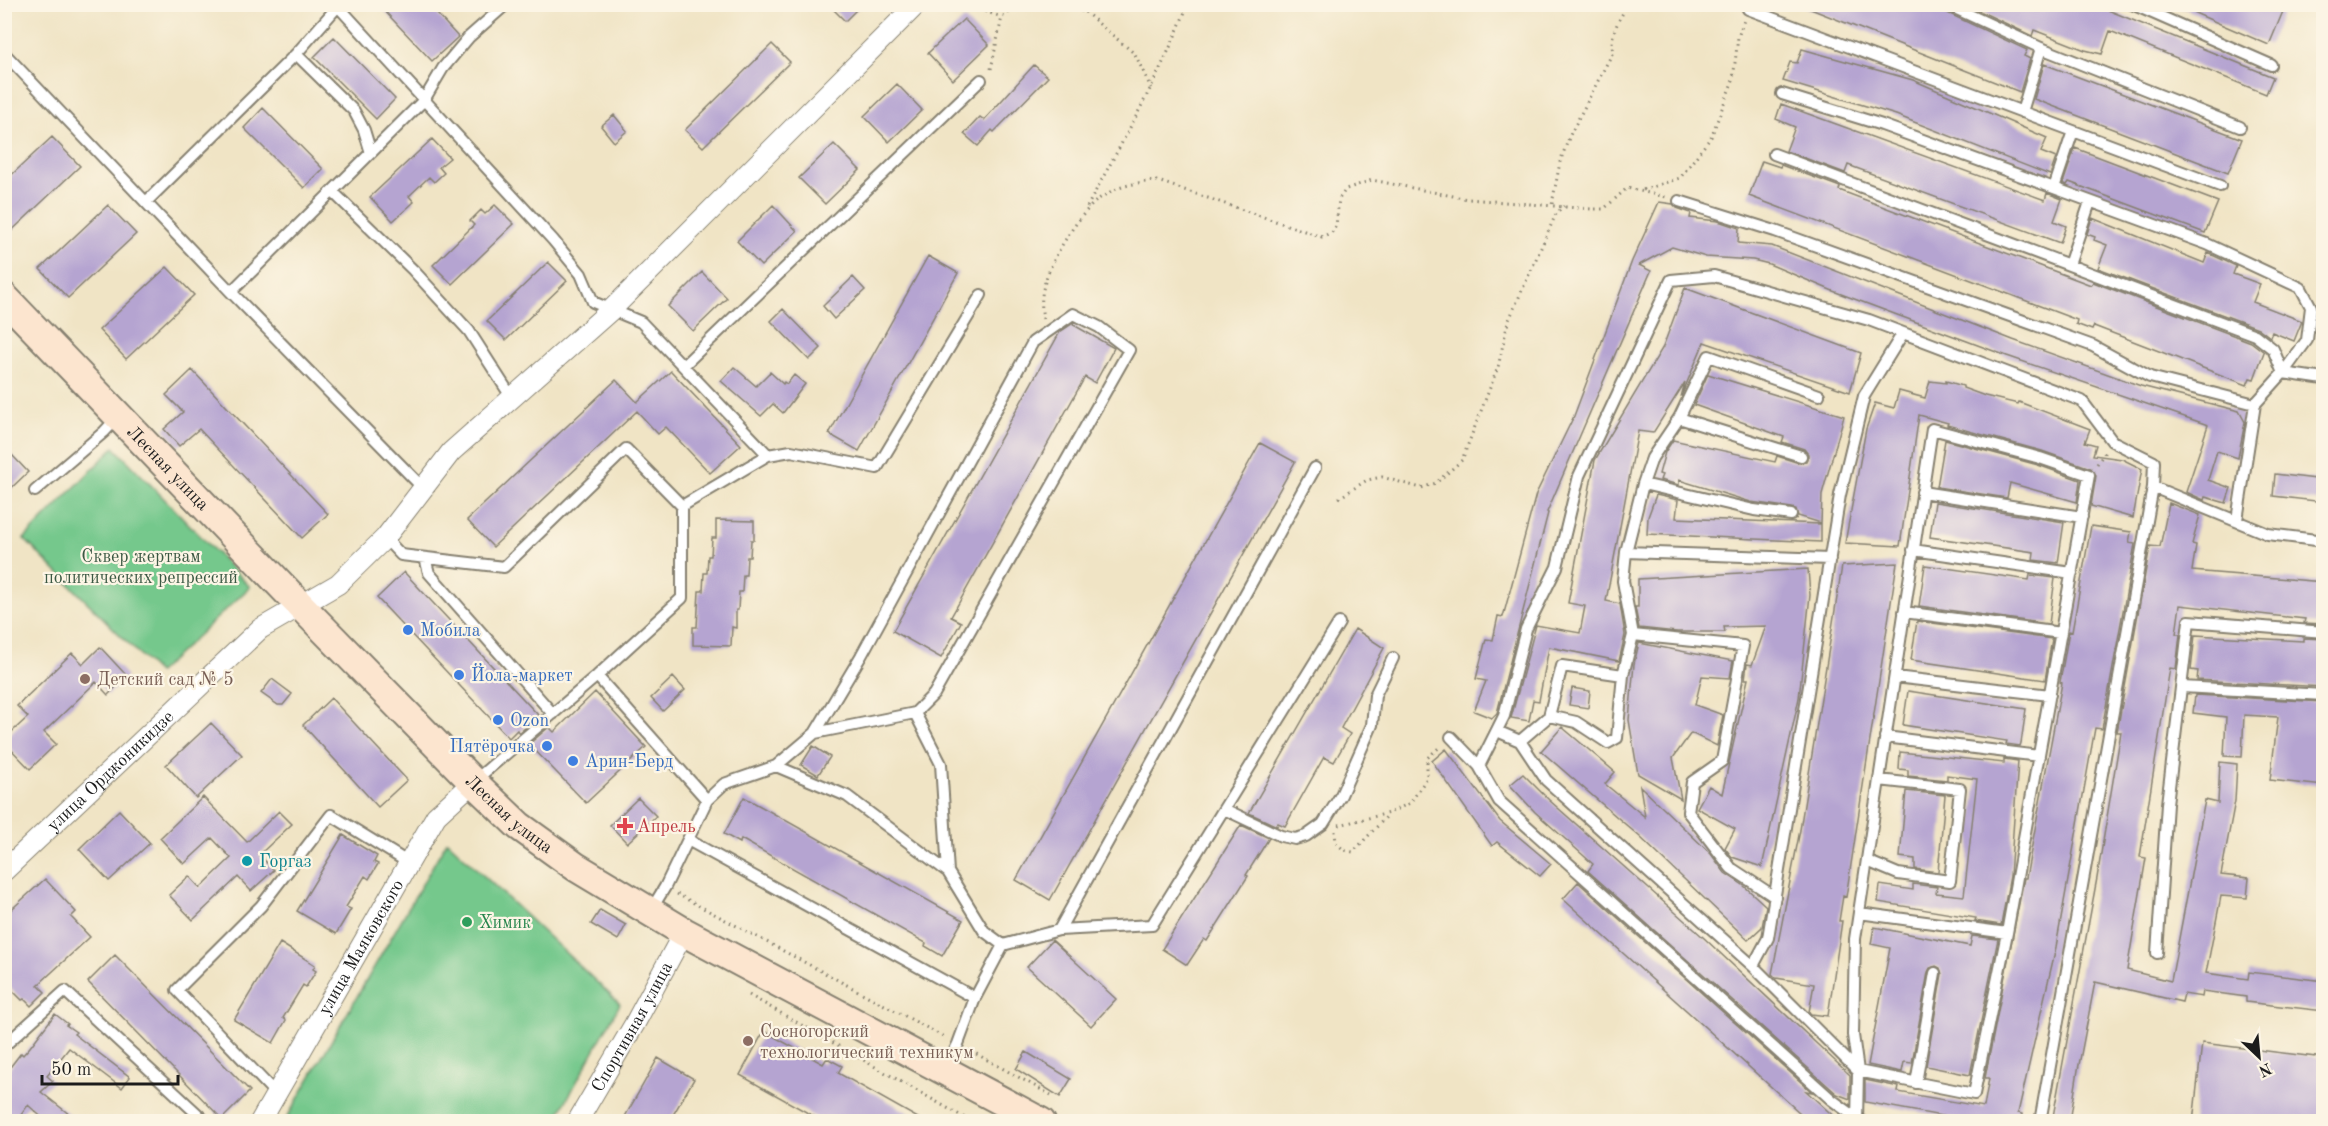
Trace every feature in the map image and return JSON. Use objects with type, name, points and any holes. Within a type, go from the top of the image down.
[{"type":"main road","name":"Лесная улица","points":[[4,297],[301,606],[519,826],[576,867],[684,932],[1041,1122]]},
{"type":"street","name":"улица Орджоникидзе","points":[[4,871],[260,628],[338,584],[386,538],[451,452],[610,310],[913,6]]},
{"type":"street","name":"улица Маяковского","points":[[260,1122],[436,816],[473,782]]},
{"type":"street","name":"Спортивная улица","points":[[577,1122],[634,1025],[684,932]]},
{"type":"lane","points":[[1946,4],[2041,48],[2240,127]]},
{"type":"lane","points":[[2132,4],[2271,65]]},
{"type":"lane","points":[[146,202],[296,54],[337,5],[553,240],[581,274],[592,302],[641,322],[768,455]]},
{"type":"lane","points":[[231,292],[424,100],[443,68],[469,36],[503,7]]},
{"type":"lane","points":[[1748,9],[2220,186]]},
{"type":"lane","points":[[2022,112],[2041,48]]},
{"type":"lane","points":[[4,53],[231,292],[424,489]]},
{"type":"lane","points":[[296,54],[354,111],[364,130],[371,153]]},
{"type":"lane","points":[[683,366],[981,80]]},
{"type":"lane","points":[[1782,94],[1882,125],[2207,244],[2301,288],[2311,307],[2307,340],[2283,373],[2255,404],[2237,520]]},
{"type":"lane","points":[[2054,188],[2073,131]]},
{"type":"lane","points":[[1774,154],[2255,335],[2273,348],[2283,373]]},
{"type":"lane","points":[[333,192],[413,270],[469,331],[512,398]]},
{"type":"lane","points":[[1679,201],[1775,231],[2092,346],[2150,377],[2255,404]]},
{"type":"lane","points":[[2069,265],[2090,201]]},
{"type":"lane","points":[[1479,766],[1504,716],[1526,629],[1557,567],[1579,476],[1671,280],[1714,276],[1869,320],[2082,401],[2112,441],[2154,462],[2152,487],[2040,1122]]},
{"type":"lane","points":[[682,506],[768,455],[791,451],[877,468],[981,295]]},
{"type":"lane","points":[[650,911],[665,887],[707,800],[724,784],[776,766],[815,733],[861,656],[1033,342],[1073,314],[1099,327],[1129,350],[934,694],[915,713],[815,733]]},
{"type":"lane","points":[[1753,966],[1768,938],[1840,495],[1864,396],[1903,333]]},
{"type":"lane","points":[[1549,716],[1576,723],[1608,743],[1617,738],[1623,675],[1633,634],[1623,581],[1626,552],[1652,458],[1679,418],[1709,356],[1819,394]]},
{"type":"lane","points":[[2283,373],[2324,379]]},
{"type":"lane","points":[[35,491],[104,432],[119,416]]},
{"type":"lane","points":[[1679,418],[1801,456]]},
{"type":"lane","points":[[1497,731],[1520,741],[1546,780],[1753,966],[1858,1071],[1974,1094],[2007,933],[2089,475],[2040,458],[1932,429],[1855,939],[1853,1035],[1858,1071],[1858,1121]]},
{"type":"lane","points":[[386,538],[400,555],[504,567],[626,449],[682,506],[682,598],[597,676],[473,782]]},
{"type":"lane","points":[[1059,930],[1316,468]]},
{"type":"lane","points":[[1643,484],[1754,510],[1791,515]]},
{"type":"lane","points":[[2152,487],[2268,534],[2324,542]]},
{"type":"lane","points":[[1922,492],[2082,518]]},
{"type":"lane","points":[[1914,550],[2072,573]]},
{"type":"lane","points":[[1626,552],[1830,558]]},
{"type":"lane","points":[[425,558],[429,573],[553,714]]},
{"type":"lane","points":[[1904,612],[2061,633]]},
{"type":"lane","points":[[2157,953],[2167,804],[2189,621],[2324,632]]},
{"type":"lane","points":[[945,1071],[975,998],[1003,945],[1059,930],[1152,925],[1339,623]]},
{"type":"lane","points":[[1633,634],[1743,646],[1722,761],[1692,782],[1688,812],[1731,868],[1775,897]]},
{"type":"lane","points":[[1224,809],[1281,836],[1295,839],[1306,836],[1323,824],[1341,795],[1372,725],[1375,695],[1393,658]]},
{"type":"lane","points":[[1520,741],[1549,716],[1562,666],[1623,675]]},
{"type":"lane","points":[[597,676],[707,800]]},
{"type":"lane","points":[[1895,677],[2050,695]]},
{"type":"lane","points":[[2182,687],[2324,695]]},
{"type":"lane","points":[[915,713],[941,764],[948,872]]},
{"type":"lane","points":[[1451,737],[1479,766],[1499,801],[1858,1121]]},
{"type":"lane","points":[[1886,738],[2039,756]]},
{"type":"lane","points":[[776,766],[847,796],[948,872],[984,931],[1003,945]]},
{"type":"lane","points":[[1867,861],[1898,874],[1950,881],[1960,789],[1879,780]]},
{"type":"lane","points":[[276,1094],[177,990],[261,906],[331,815],[409,863]]},
{"type":"lane","points":[[688,840],[975,998]]},
{"type":"lane","points":[[1859,913],[2007,933]]},
{"type":"lane","points":[[1916,1083],[1935,973]]},
{"type":"lane","points":[[4,1046],[64,991],[206,1122]]},
{"type":"path","points":[[913,6],[955,4]]},
{"type":"path","points":[[962,4],[1002,17]]},
{"type":"path","points":[[981,80],[992,68],[1002,17],[1021,4]]},
{"type":"path","points":[[1058,4],[1085,12],[1135,54],[1151,89]]},
{"type":"path","points":[[1085,12],[1092,4]]},
{"type":"path","points":[[1052,328],[1043,320],[1041,304],[1045,281],[1151,89],[1176,37],[1188,4]]},
{"type":"path","points":[[1552,204],[1560,162],[1570,135],[1613,52],[1611,43],[1613,34],[1628,4]]},
{"type":"path","points":[[1642,190],[1680,178],[1711,138],[1732,80],[1738,37],[1748,9]]},
{"type":"path","points":[[1085,211],[1102,196],[1122,187],[1158,181],[1322,237],[1332,232],[1336,226],[1339,199],[1346,189],[1372,180],[1468,199],[1604,209],[1627,188],[1679,201]]},
{"type":"path","points":[[1339,498],[1366,480],[1382,477],[1421,488],[1436,483],[1462,460],[1498,367],[1508,322],[1556,214],[1565,205]]},
{"type":"path","points":[[2089,475],[2112,441]]},
{"type":"path","points":[[1356,819],[1372,818],[1389,813],[1410,803],[1427,778],[1427,758],[1451,737]]},
{"type":"path","points":[[1335,826],[1335,843],[1344,850],[1353,852],[1389,813]]},
{"type":"path","points":[[665,887],[1051,1095]]},
{"type":"path","points":[[748,995],[972,1122]]},
{"type":"green space","name":"Cквер жертвам политических репрессий","points":[[114,447],[250,587],[158,673],[24,539]]},
{"type":"green space","name":"Химик","points":[[447,841],[620,1004],[555,1121],[285,1121]]},
{"type":"building","points":[[378,4],[428,4],[458,37],[432,61]]},
{"type":"building","points":[[828,4],[862,4],[845,21]]},
{"type":"building","points":[[1798,4],[1898,4],[1912,10],[1913,4],[1939,4],[1943,11],[2027,50],[2024,56],[2030,59],[2020,92]]},
{"type":"building","points":[[1965,4],[2093,4],[2273,77],[2266,94],[2110,31],[2102,54],[2085,50],[2034,30],[2032,36]]},
{"type":"building","points":[[2174,4],[2272,4],[2284,9],[2269,45]]},
{"type":"building","points":[[964,19],[989,45],[953,80],[928,53]]},
{"type":"building","points":[[334,37],[395,99],[376,119],[314,57]]},
{"type":"building","points":[[772,44],[790,62],[703,147],[685,130]]},
{"type":"building","points":[[1802,49],[1913,80],[2047,138],[2041,152],[2056,158],[2050,175],[1896,115],[1783,81],[1790,62],[1797,63]]},
{"type":"building","points":[[2044,64],[2242,139],[2228,173],[2034,99]]},
{"type":"building","points":[[1034,65],[1048,77],[978,146],[964,134],[980,117],[984,120]]},
{"type":"building","points":[[897,84],[922,110],[889,142],[864,116]]},
{"type":"building","points":[[1781,104],[2045,200],[2047,193],[2062,199],[2054,221],[2066,226],[2060,243],[1848,165],[1845,173],[1786,151],[1795,127],[1776,119]]},
{"type":"building","points":[[263,108],[323,169],[304,188],[244,128]]},
{"type":"building","points":[[614,115],[627,131],[614,142],[601,126]]},
{"type":"building","points":[[52,137],[80,166],[4,238],[4,182]]},
{"type":"building","points":[[432,139],[450,158],[439,167],[444,173],[434,182],[429,177],[409,196],[414,202],[393,221],[370,197]]},
{"type":"building","points":[[834,144],[860,170],[825,204],[799,178]]},
{"type":"building","points":[[2075,148],[2218,202],[2205,233],[2069,182],[2067,185],[2063,183]]},
{"type":"building","points":[[1762,161],[1780,167],[1781,165],[1840,187],[1839,190],[2091,285],[2093,282],[2251,342],[2264,352],[2254,379],[2250,378],[2247,385],[2094,326],[2092,330],[2076,324],[2077,320],[1749,196]]},
{"type":"building","points":[[1659,202],[1673,204],[1691,213],[1690,218],[1718,221],[1739,228],[1738,243],[1772,246],[2013,340],[2141,386],[2239,411],[2245,422],[2238,458],[2217,451],[2208,480],[2231,488],[2226,503],[2205,497],[2204,500],[2186,492],[2208,425],[2007,356],[1833,291],[1769,264],[1753,260],[1706,257],[1672,247],[1639,265],[1651,271],[1547,512],[1497,713],[1492,718],[1474,711],[1486,681],[1476,679],[1486,639],[1493,640],[1498,616],[1503,617],[1536,494],[1574,416],[1632,261]]},
{"type":"building","points":[[108,205],[136,234],[68,298],[40,269]]},
{"type":"building","points":[[495,205],[514,224],[452,284],[433,265],[474,225],[470,221],[481,210],[485,214]]},
{"type":"building","points":[[773,205],[797,231],[761,266],[737,241]]},
{"type":"building","points":[[2092,218],[2204,263],[2208,253],[2236,266],[2233,274],[2260,284],[2253,302],[2302,321],[2294,341],[2272,332],[2270,337],[2258,328],[2098,268],[2107,245],[2094,240],[2095,237],[2087,234]]},
{"type":"building","points":[[928,256],[958,273],[859,451],[829,434]]},
{"type":"building","points":[[548,262],[567,281],[506,340],[487,321]]},
{"type":"building","points":[[167,267],[194,295],[126,359],[99,330]]},
{"type":"building","points":[[702,272],[727,298],[693,331],[668,306]]},
{"type":"building","points":[[853,277],[865,290],[834,319],[823,306]]},
{"type":"building","points":[[1685,288],[1861,353],[1850,392],[1704,342],[1681,397],[1685,382],[1653,433],[1638,431],[1606,601],[1620,604],[1625,635],[1619,661],[1549,647],[1539,701],[1533,700],[1529,721],[1511,718],[1536,625],[1580,633],[1585,606],[1568,603],[1595,460],[1663,347]]},
{"type":"building","points":[[783,309],[821,348],[809,360],[771,321]]},
{"type":"building","points":[[1072,324],[1114,348],[1095,383],[1085,377],[951,617],[961,622],[941,658],[893,631],[1060,332]]},
{"type":"building","points":[[734,367],[756,386],[770,372],[783,384],[784,382],[787,384],[794,375],[805,384],[783,413],[773,404],[761,416],[721,381]]},
{"type":"building","points":[[192,370],[328,514],[302,538],[199,429],[179,446],[164,429],[183,412],[166,395]]},
{"type":"building","points":[[671,371],[741,445],[710,473],[666,427],[658,434],[637,411],[493,547],[467,520],[616,380],[637,402]]},
{"type":"building","points":[[1708,374],[1844,416],[1822,494],[1821,523],[1798,516],[1796,509],[1751,502],[1679,480],[1679,485],[1660,480],[1662,475],[1659,474],[1665,452],[1673,440],[1775,462],[1777,456],[1799,463],[1806,462],[1808,459],[1808,454],[1804,449],[1782,442],[1784,437],[1694,405]]},
{"type":"building","points":[[1930,381],[1946,383],[1946,381],[1985,396],[2018,404],[2019,402],[2090,429],[2085,442],[2096,445],[2093,455],[2122,459],[2142,469],[2133,518],[2091,506],[2096,476],[2091,468],[2042,451],[1919,415],[1900,546],[1845,543],[1866,429],[1875,403],[1894,408],[1899,391],[1925,398]]},
{"type":"building","points":[[1945,440],[2038,465],[2080,480],[2077,502],[2010,483],[2007,498],[1937,487]]},
{"type":"building","points":[[1260,443],[1295,462],[1050,900],[1016,880]]},
{"type":"building","points":[[12,455],[28,472],[4,495],[4,463]]},
{"type":"building","points":[[2275,474],[2324,480],[2324,502],[2273,496]]},
{"type":"building","points":[[1656,495],[1678,500],[1676,518],[1821,524],[1821,542],[1647,534],[1648,517]]},
{"type":"building","points":[[1935,502],[2064,522],[2058,563],[2033,560],[2034,552],[1930,537]]},
{"type":"building","points":[[2169,503],[2200,515],[2192,544],[2196,545],[2192,571],[2324,582],[2324,624],[2304,623],[2305,619],[2180,605],[2176,634],[2180,634],[2176,669],[2170,668],[2140,857],[2146,858],[2127,970],[2171,981],[2205,800],[2218,803],[2220,762],[2237,764],[2235,801],[2221,875],[2249,878],[2247,898],[2221,896],[2206,973],[2248,979],[2249,972],[2324,981],[2324,1011],[2246,1002],[2246,997],[2203,991],[2202,997],[2184,994],[2182,1002],[2095,982],[2070,1122],[2052,1122],[2097,878],[2121,732],[2117,732],[2150,546],[2160,547]]},
{"type":"building","points":[[716,520],[754,521],[754,540],[751,540],[750,557],[747,557],[742,592],[739,592],[736,628],[732,627],[731,646],[693,645],[693,627],[697,627],[699,591],[703,591],[704,573],[707,573],[708,556],[711,556],[712,538],[716,538]]},
{"type":"building","points":[[2091,526],[2131,532],[2129,543],[2135,544],[2102,729],[2095,728],[2056,947],[2018,1113],[2022,1114],[2021,1122],[1974,1122],[1865,1102],[1865,1080],[1899,1087],[1898,1092],[1984,1107],[1989,1078],[1985,1078],[2024,878],[2026,878],[2062,683],[2060,682],[2069,631],[2072,632]]},
{"type":"building","points":[[1897,563],[1846,897],[1843,896],[1839,921],[1842,921],[1828,1016],[1811,1014],[1809,1012],[1814,984],[1776,978],[1772,974],[1800,830],[1842,566]]},
{"type":"building","points":[[1925,565],[2029,580],[2030,575],[2055,578],[2049,624],[1919,606]]},
{"type":"building","points":[[1808,569],[1810,595],[1799,698],[1762,867],[1732,857],[1725,848],[1735,829],[1697,808],[1709,786],[1722,794],[1748,679],[1745,679],[1747,664],[1752,665],[1766,626],[1724,627],[1725,632],[1677,632],[1639,628],[1635,607],[1638,607],[1638,579]]},
{"type":"building","points":[[404,572],[539,716],[519,733],[517,730],[509,738],[377,598]]},
{"type":"building","points":[[1917,621],[2052,639],[2045,680],[1911,660]]},
{"type":"building","points":[[1355,629],[1384,648],[1341,728],[1350,734],[1334,762],[1324,757],[1285,826],[1278,823],[1277,826],[1249,813]]},
{"type":"building","points":[[2195,635],[2303,641],[2303,638],[2324,639],[2324,687],[2197,680],[2198,671],[2191,670]]},
{"type":"building","points":[[1639,643],[1733,661],[1730,678],[1702,676],[1695,705],[1723,715],[1717,746],[1691,733],[1673,758],[1681,799],[1638,774],[1629,720],[1634,664]]},
{"type":"building","points":[[100,647],[127,676],[108,695],[96,682],[44,732],[56,744],[30,769],[4,742],[4,739],[28,717],[17,706],[72,653],[83,664]]},
{"type":"building","points":[[673,677],[685,690],[663,711],[651,698]]},
{"type":"building","points":[[272,679],[292,694],[283,705],[278,705],[261,693]]},
{"type":"building","points":[[1572,688],[1590,691],[1588,708],[1569,705]]},
{"type":"building","points":[[1908,691],[2026,709],[2020,746],[2006,744],[2007,741],[1903,725]]},
{"type":"building","points":[[595,692],[646,747],[586,803],[529,744],[549,727],[554,732]]},
{"type":"building","points":[[2195,695],[2324,702],[2324,786],[2270,780],[2278,717],[2244,715],[2242,757],[2224,756],[2226,717],[2193,713]]},
{"type":"building","points":[[331,698],[407,780],[378,807],[303,725]]},
{"type":"building","points":[[211,723],[242,755],[196,798],[166,765]]},
{"type":"building","points":[[1562,727],[1615,772],[1605,784],[1645,817],[1640,786],[1711,854],[1725,873],[1743,885],[1766,906],[1762,927],[1748,940],[1640,837],[1541,751]]},
{"type":"building","points":[[813,746],[830,757],[818,775],[801,765]]},
{"type":"building","points":[[1446,749],[1500,821],[1551,864],[1540,876],[1497,842],[1492,846],[1432,761]]},
{"type":"building","points":[[1900,752],[2004,763],[2004,759],[2018,761],[2010,876],[2001,925],[1975,921],[1976,918],[1878,902],[1880,885],[1913,890],[1913,884],[1937,887],[1936,893],[1964,896],[1977,779],[1947,775],[1947,780],[1908,776],[1908,770],[1899,769]]},
{"type":"building","points":[[1523,774],[1549,800],[1703,937],[1850,1075],[1850,1099],[1837,1094],[1588,871],[1593,864],[1535,812],[1510,785]]},
{"type":"building","points":[[1906,791],[1945,795],[1938,872],[1915,869],[1915,859],[1900,857]]},
{"type":"building","name":"Горгаз","points":[[203,797],[247,842],[279,811],[292,824],[259,855],[274,870],[251,891],[238,877],[193,920],[169,895],[189,876],[200,888],[231,858],[212,838],[184,864],[160,838]]},
{"type":"building","points":[[744,797],[963,920],[942,956],[925,946],[926,943],[741,839],[740,843],[724,834]]},
{"type":"building","points":[[638,798],[656,816],[627,843],[610,825]]},
{"type":"building","points":[[119,810],[150,843],[109,881],[79,849]]},
{"type":"building","points":[[1241,825],[1269,838],[1207,941],[1204,939],[1187,965],[1162,949]]},
{"type":"building","points":[[343,835],[377,856],[374,862],[378,864],[369,879],[365,876],[346,907],[351,909],[336,934],[297,911]]},
{"type":"building","points":[[45,879],[76,912],[71,917],[90,937],[38,985],[45,992],[31,1006],[4,982],[4,916]]},
{"type":"building","points":[[1578,882],[1812,1092],[1806,1091],[1840,1122],[1810,1122],[1563,899]]},
{"type":"building","points":[[600,910],[626,925],[618,940],[591,924]]},
{"type":"building","points":[[1874,927],[1970,946],[1972,936],[1998,939],[1970,1075],[1926,1066],[1942,974],[1940,968],[1936,966],[1930,968],[1928,972],[1912,1063],[1904,1062],[1902,1072],[1868,1065],[1890,948],[1871,944]]},
{"type":"building","points":[[1052,940],[1116,999],[1091,1026],[1027,967]]},
{"type":"building","points":[[280,943],[315,965],[313,969],[316,971],[306,987],[303,985],[283,1018],[286,1020],[273,1043],[234,1020]]},
{"type":"building","points":[[115,955],[250,1091],[222,1119],[88,982]]},
{"type":"building","points":[[55,1014],[76,1032],[74,1034],[130,1077],[122,1088],[69,1048],[47,1076],[53,1081],[41,1092],[79,1122],[47,1122],[28,1105],[16,1122],[4,1122],[4,1075],[21,1053],[23,1055],[30,1047]]},
{"type":"building","points":[[764,1031],[823,1064],[827,1058],[842,1066],[838,1073],[925,1122],[824,1122],[740,1075]]},
{"type":"building","points":[[2202,1043],[2324,1058],[2324,1122],[2193,1122]]},
{"type":"building","points":[[1026,1052],[1071,1079],[1060,1097],[1016,1069]]},
{"type":"building","points":[[658,1058],[694,1079],[669,1122],[622,1122]]},
{"type":"place","name":"Мобила","points":[[408,630]]},
{"type":"place","name":"Йола-маркет","points":[[459,675]]},
{"type":"place","name":"Детский сад № 5","points":[[85,679]]},
{"type":"place","name":"Ozon","points":[[498,720]]},
{"type":"place","name":"Пятёрочка","points":[[547,746]]},
{"type":"place","name":"Арин-Берд","points":[[573,761]]},
{"type":"place","name":"Апрель","points":[[625,826]]},
{"type":"place","name":"Горгаз","points":[[247,861]]},
{"type":"place","name":"Химик","points":[[467,922]]},
{"type":"place","name":"Сосногорский технологический техникум","points":[[748,1041]]}]
